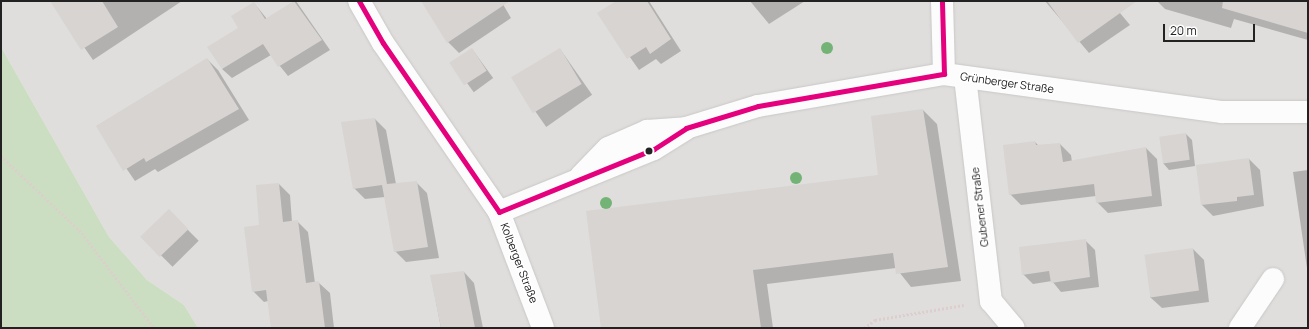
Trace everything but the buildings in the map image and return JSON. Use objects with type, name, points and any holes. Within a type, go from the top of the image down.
[{"type":"street","name":"Kolberger Straße","points":[[359,1],[383,43],[499,212],[543,328]]},
{"type":"street","points":[[942,1],[944,74]]},
{"type":"street","name":"Grünberger Straße","points":[[499,212],[581,176],[608,148],[647,131],[686,128],[758,106],[944,74],[1222,112],[1308,112]]},
{"type":"street","name":"Gubener Straße","points":[[965,77],[991,301]]},
{"type":"street","points":[[1240,328],[1273,279]]},
{"type":"street","points":[[991,301],[1014,328]]},
{"type":"path","points":[[1,156],[82,233],[154,328]]},
{"type":"path","points":[[864,328],[875,320],[991,301]]},
{"type":"shaded area","points":[[1,1],[1308,1],[1308,328],[198,328],[184,305],[147,280],[109,237],[1,47]]},
{"type":"green space","points":[[1,47],[109,237],[147,280],[184,305],[198,328],[1,328]]},
{"type":"transit line","points":[[359,1],[383,43],[499,212],[654,149],[686,128],[758,106],[944,74],[942,1]]}]
